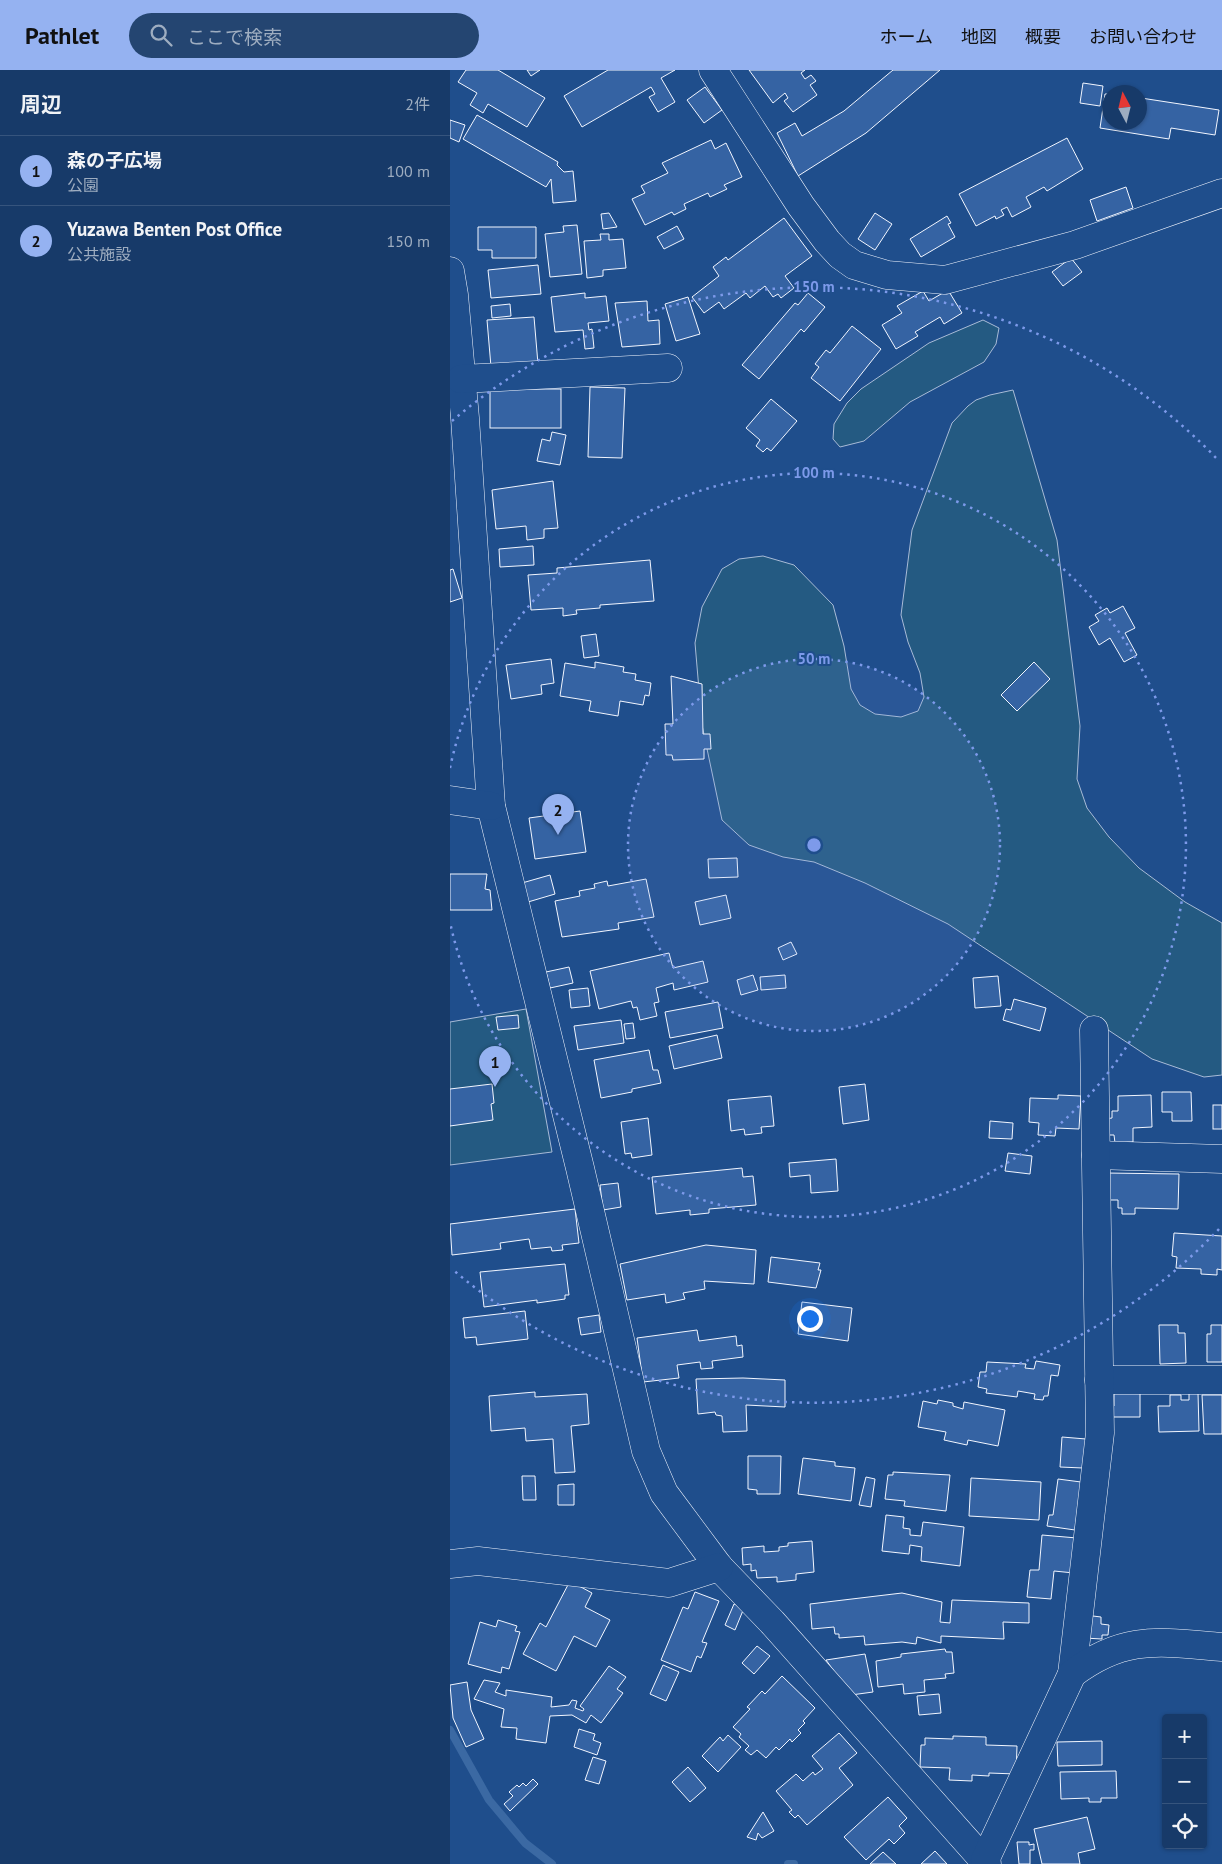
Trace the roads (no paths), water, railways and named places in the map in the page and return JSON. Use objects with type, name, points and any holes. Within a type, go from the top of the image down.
[{"type":"street","points":[[713,70],[800,206],[826,241],[840,255],[854,265],[887,275],[945,280],[1076,245],[1222,193]]},
{"type":"street","points":[[450,271],[461,379],[457,414],[491,806],[578,1158],[646,1451],[664,1493],[719,1567],[772,1622],[986,1862],[1072,1674],[1100,1433],[1094,1030]]},
{"type":"street","points":[[461,379],[668,368]]},
{"type":"street","points":[[450,800],[491,806]]},
{"type":"street","points":[[1096,1154],[1222,1159]]},
{"type":"street","points":[[1099,1380],[1222,1380]]},
{"type":"street","points":[[450,1564],[478,1561],[669,1583],[719,1567]]},
{"type":"street","points":[[1072,1674],[1093,1658],[1119,1647],[1138,1642],[1222,1647]]},
{"type":"waterway","points":[[450,1730],[489,1800],[525,1843],[552,1864]]},
{"type":"waterway","points":[[788,1864],[794,1864]]},
{"type":"place","name":"Yuzawa Benten Post Office","points":[[558,835]]},
{"type":"place","name":"森の子広場","points":[[495,1087]]}]
